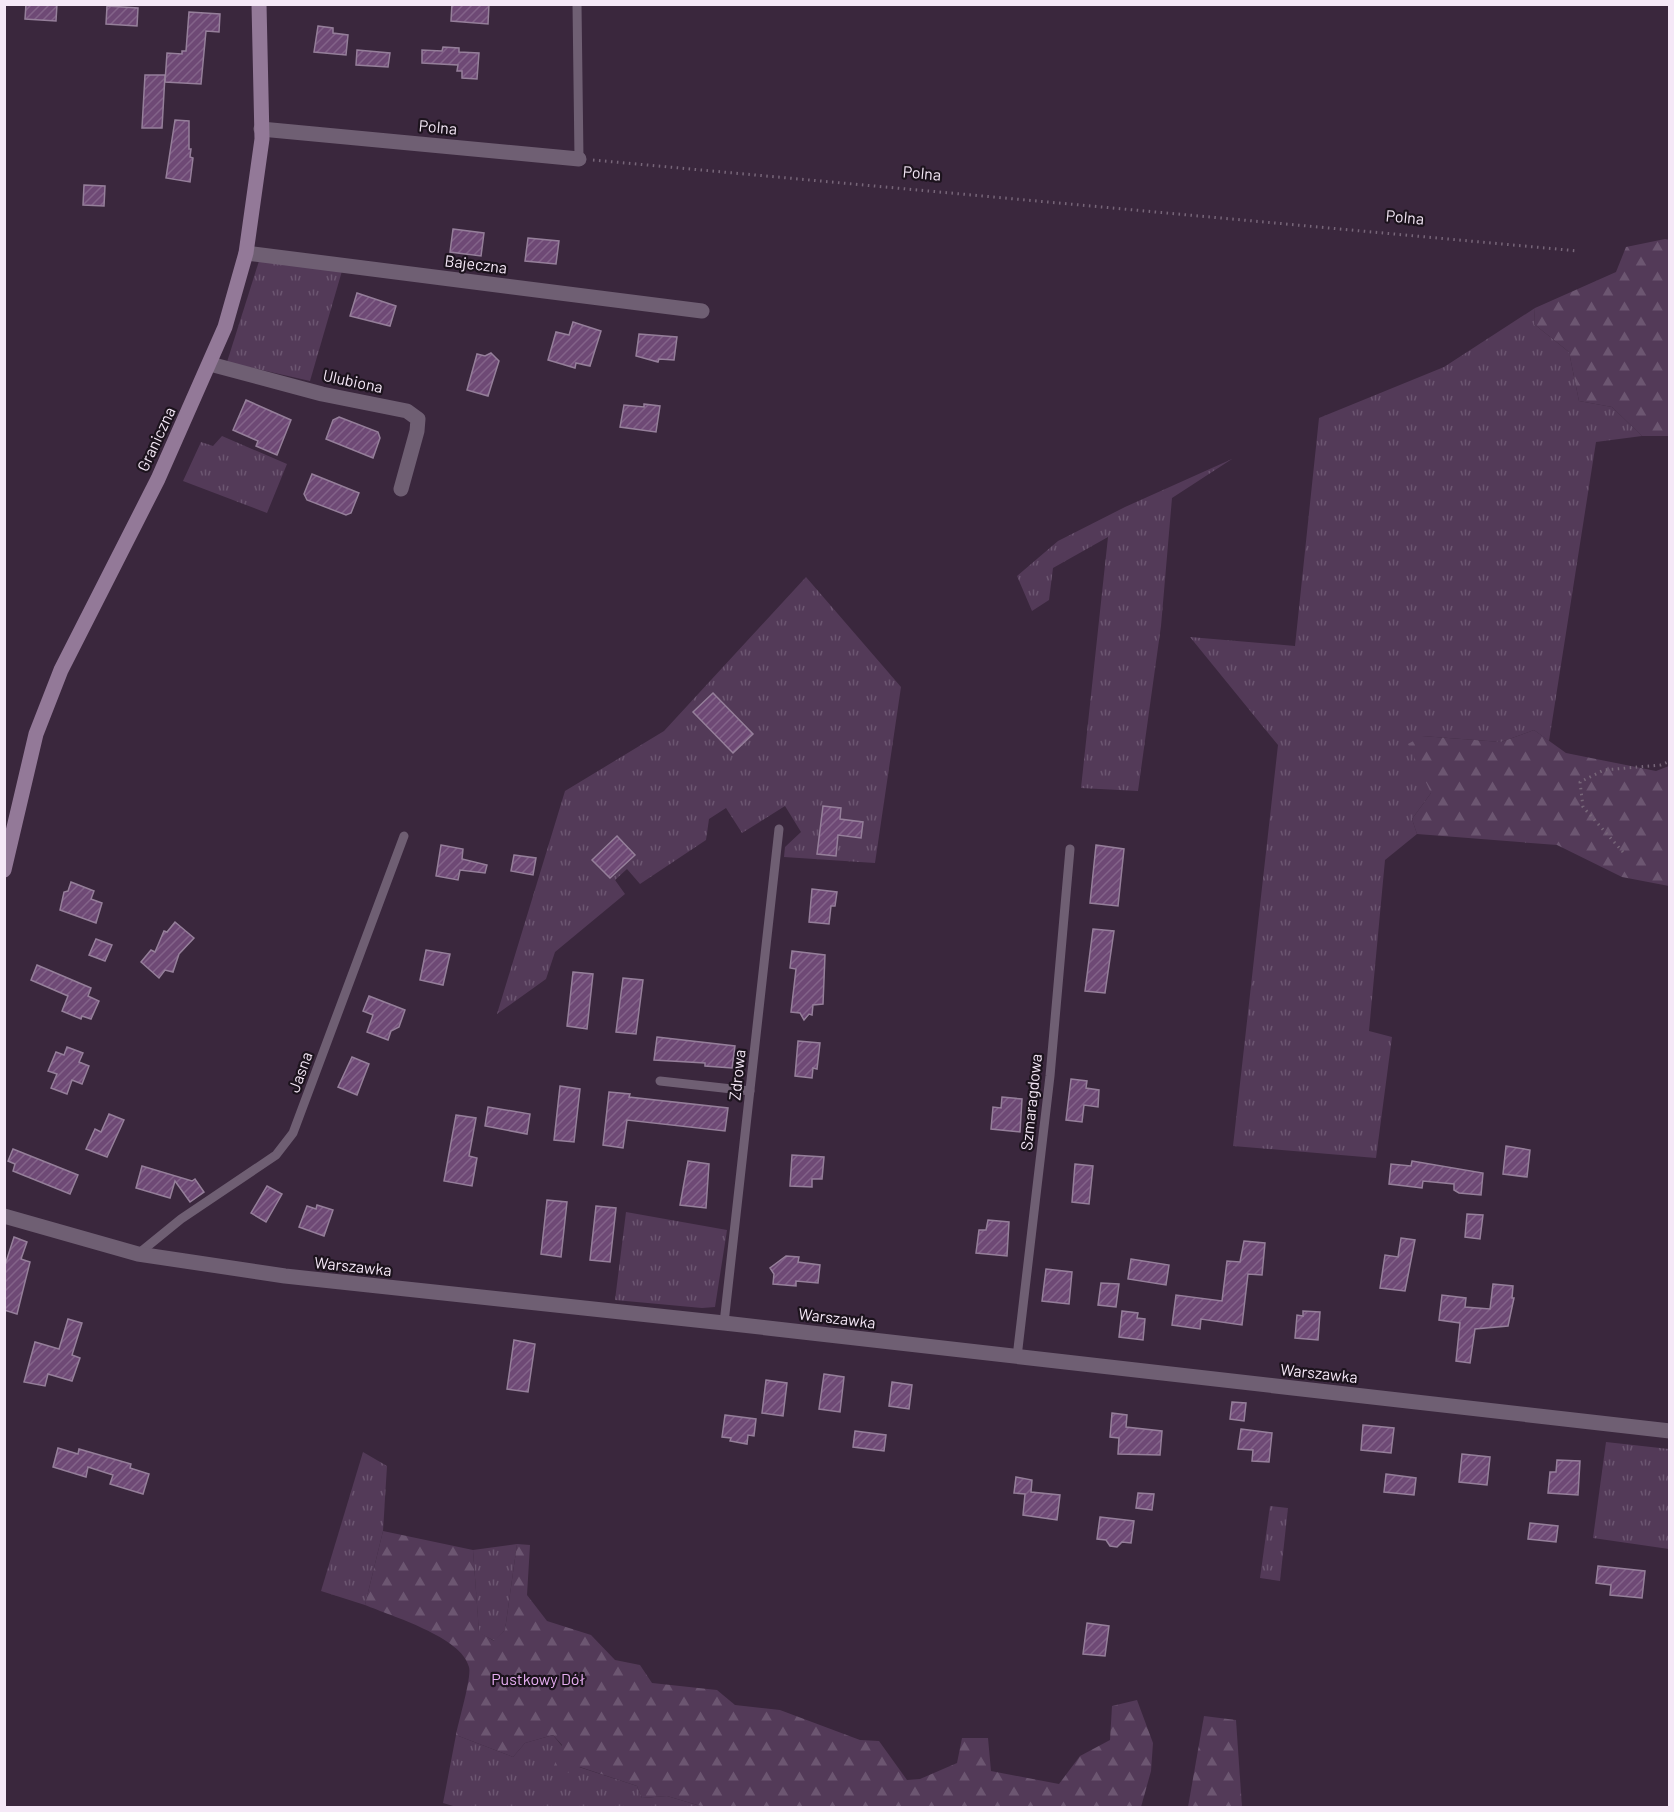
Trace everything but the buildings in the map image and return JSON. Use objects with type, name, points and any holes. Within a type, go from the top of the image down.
[{"type":"street","name":"Graniczna","points":[[4,870],[36,734],[61,670],[158,479],[225,327],[246,253],[261,129],[259,4]]},
{"type":"street","name":"Polna","points":[[261,129],[579,159]]},
{"type":"street","name":"Bajeczna","points":[[246,253],[702,311]]},
{"type":"street","name":"Ulubiona","points":[[210,364],[322,393],[407,411],[418,419],[417,431],[400,489]]},
{"type":"street","name":"Warszawka","points":[[4,1216],[138,1254],[285,1276],[724,1323],[1670,1431]]},
{"type":"lane","points":[[576,4],[579,159]]},
{"type":"lane","name":"Zdrowa","points":[[724,1323],[779,830]]},
{"type":"lane","name":"Jasna","points":[[138,1254],[181,1219],[276,1155],[293,1133],[404,836]]},
{"type":"lane","name":"Szmaragdowa","points":[[1017,1357],[1050,1076],[1070,849]]},
{"type":"lane","points":[[660,1081],[750,1091]]},
{"type":"path","name":"Polna","points":[[579,159],[1578,251]]},
{"type":"path","points":[[1623,852],[1583,807],[1580,782],[1604,770],[1661,765],[1670,761]]},
{"type":"green space","points":[[1670,240],[1669,436],[1642,436],[1612,407],[1579,401],[1569,352],[1534,324],[1535,308],[1616,272],[1626,247]]},
{"type":"green space","points":[[259,261],[342,271],[310,381],[227,362]]},
{"type":"green space","points":[[1535,308],[1534,324],[1569,352],[1579,401],[1612,407],[1642,436],[1596,442],[1549,741],[1534,730],[1501,742],[1422,736],[1431,793],[1412,819],[1417,834],[1385,860],[1369,1031],[1392,1037],[1376,1158],[1233,1146],[1278,745],[1190,637],[1295,646],[1319,418],[1444,367]]},
{"type":"green space","points":[[222,436],[287,464],[267,513],[183,481],[201,442],[213,446]]},
{"type":"green space","points":[[1232,459],[1172,498],[1161,626],[1138,791],[1081,788],[1108,537],[1053,568],[1049,600],[1032,611],[1017,576],[1058,541],[1125,507]]},
{"type":"green space","points":[[806,577],[901,687],[875,863],[784,857],[785,847],[801,832],[785,806],[742,833],[726,808],[709,819],[706,840],[640,884],[627,869],[615,880],[625,894],[555,952],[546,979],[497,1014],[565,791],[664,731]]},
{"type":"green space","points":[[1534,730],[1566,753],[1656,771],[1669,766],[1669,886],[1622,877],[1557,845],[1417,834],[1412,819],[1431,793],[1408,744],[1422,736],[1501,742]]},
{"type":"green space","points":[[626,1212],[727,1230],[715,1307],[702,1308],[615,1300]]},
{"type":"green space","points":[[1606,1442],[1669,1449],[1669,1549],[1593,1538]]},
{"type":"green space","points":[[363,1452],[387,1466],[383,1531],[365,1605],[321,1591]]},
{"type":"green space","points":[[1270,1506],[1288,1508],[1280,1581],[1260,1578]]},
{"type":"green space","name":"Pustkowy Dół","points":[[383,1531],[473,1550],[479,1632],[494,1641],[505,1630],[517,1544],[530,1545],[527,1595],[547,1621],[591,1635],[615,1660],[640,1665],[652,1683],[717,1690],[735,1705],[780,1710],[860,1740],[879,1741],[907,1780],[920,1779],[957,1763],[962,1738],[988,1738],[991,1771],[1059,1784],[1080,1756],[1110,1740],[1112,1706],[1137,1700],[1153,1743],[1151,1771],[1141,1807],[704,1807],[667,1796],[642,1798],[637,1786],[580,1767],[561,1776],[552,1771],[562,1745],[553,1735],[525,1743],[513,1757],[456,1735],[469,1672],[464,1656],[440,1637],[365,1605]]},
{"type":"green space","points":[[517,1544],[505,1630],[495,1641],[479,1633],[473,1550]]},
{"type":"green space","points":[[1204,1716],[1236,1720],[1242,1807],[1188,1807]]},
{"type":"green space","points":[[456,1735],[513,1757],[525,1743],[553,1735],[579,1767],[637,1786],[642,1798],[667,1796],[704,1807],[460,1808],[443,1803]]}]
